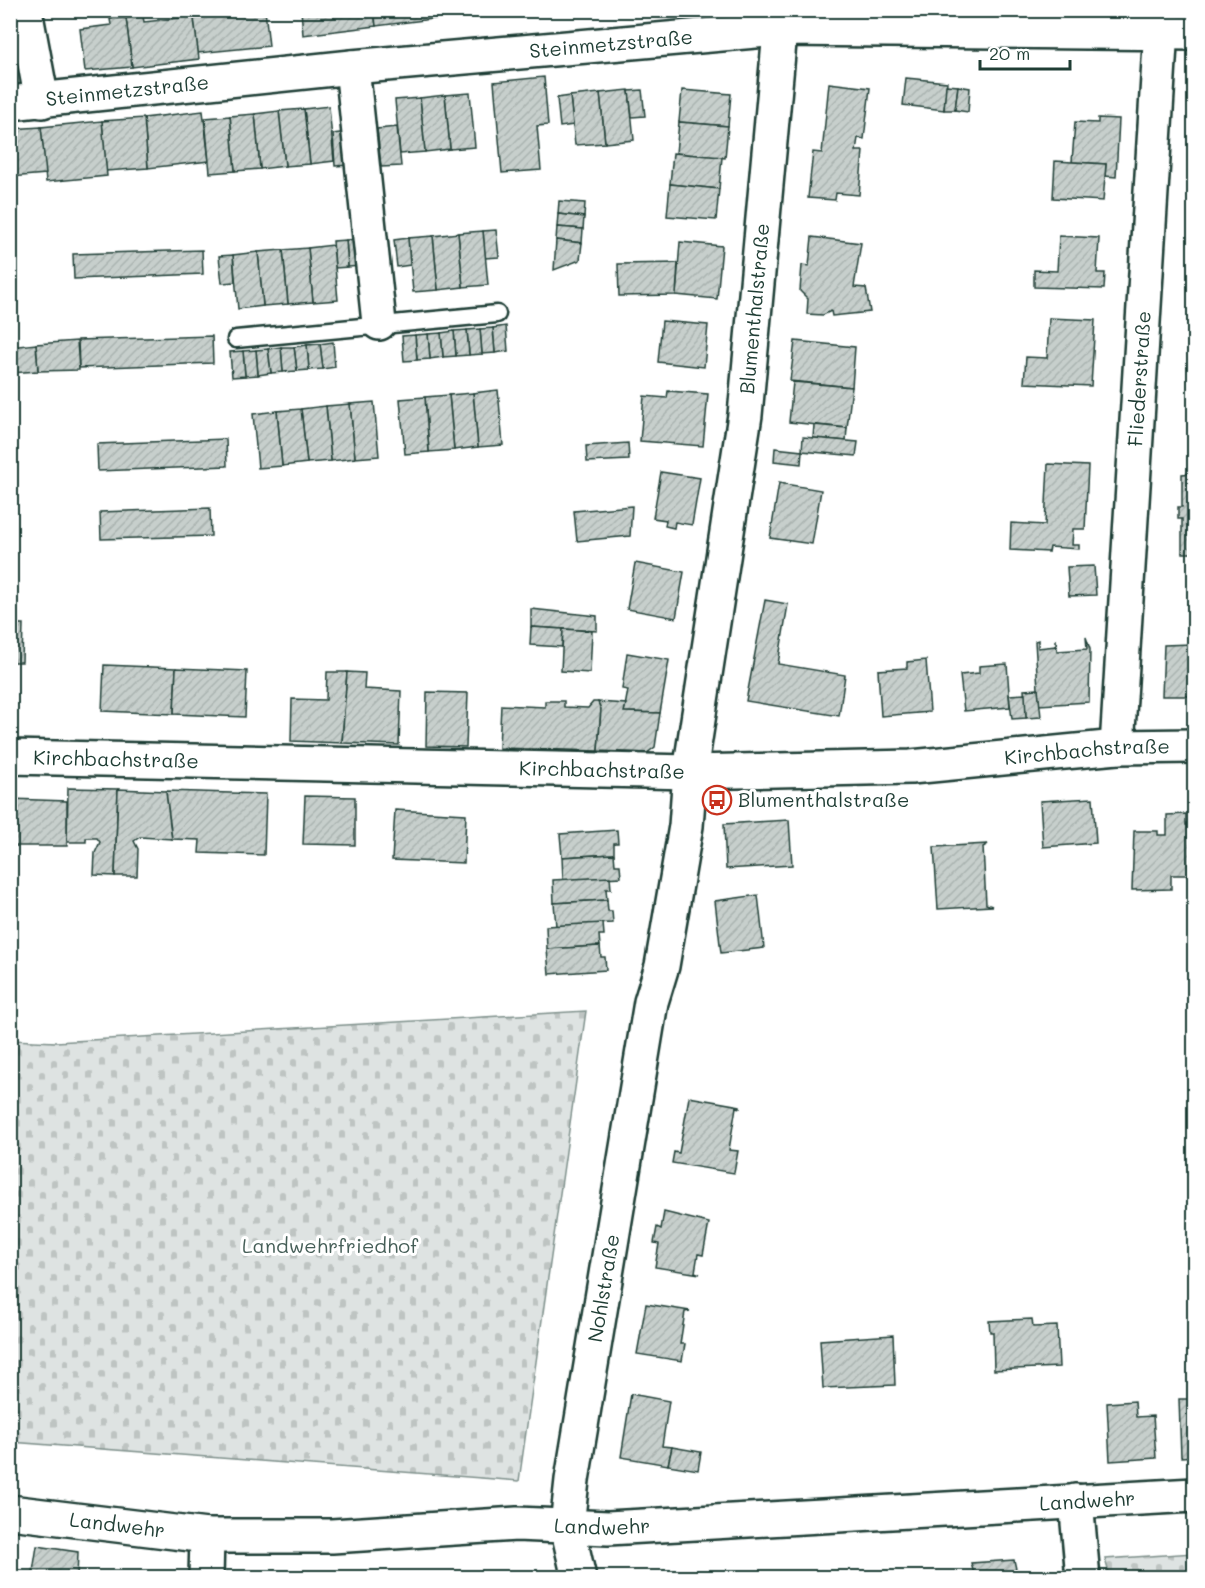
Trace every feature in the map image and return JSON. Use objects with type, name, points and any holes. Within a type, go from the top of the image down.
[{"type":"street","points":[[26,10],[26,102]]},
{"type":"street","name":"Steinmetzstraße","points":[[26,102],[781,20],[1162,22],[1194,33]]},
{"type":"street","name":"Blumenthalstraße","points":[[652,998],[662,966],[686,826],[690,772],[745,415],[781,20]]},
{"type":"street","name":"Fliederstraße","points":[[1117,747],[1162,22]]},
{"type":"street","points":[[352,67],[379,323]]},
{"type":"street","name":"Kirchbachstraße","points":[[10,757],[690,772],[911,767],[1117,747],[1194,746]]},
{"type":"street","name":"Nohlstraße","points":[[579,1578],[567,1526],[572,1480],[652,998]]},
{"type":"street","name":"Landwehr","points":[[10,1512],[207,1536],[332,1536],[518,1524],[608,1528],[1194,1494]]},
{"type":"street","points":[[1076,1501],[1083,1578]]},
{"type":"street","points":[[206,1578],[207,1536]]},
{"type":"lane","points":[[236,339],[379,323],[395,325],[497,314]]},
{"type":"green space","name":"Landwehrfriedhof","points":[[586,1011],[519,1481],[11,1442],[11,1040],[56,1042]]},
{"type":"green space","points":[[1194,1553],[1194,1577],[1110,1577],[1105,1559]]},
{"type":"building","points":[[193,10],[265,10],[269,46],[198,53]]},
{"type":"building","points":[[301,10],[374,10],[376,26],[303,35]]},
{"type":"building","points":[[374,10],[447,10],[448,17],[376,26]]},
{"type":"building","points":[[193,11],[199,59],[132,67],[126,18],[143,16],[144,22],[179,18],[178,12]]},
{"type":"building","points":[[126,18],[132,67],[85,71],[80,29],[111,25],[110,19]]},
{"type":"building","points":[[544,77],[548,125],[537,126],[541,170],[502,173],[494,82]]},
{"type":"building","points":[[906,78],[947,82],[944,110],[903,105]]},
{"type":"building","points":[[829,83],[870,88],[864,139],[858,138],[856,151],[863,151],[859,195],[836,193],[835,200],[808,198],[813,152],[822,153]]},
{"type":"building","points":[[946,85],[958,86],[955,110],[944,110]]},
{"type":"building","points":[[958,86],[970,88],[968,112],[955,110]]},
{"type":"building","points":[[629,90],[634,140],[605,143],[600,93]]},
{"type":"building","points":[[642,90],[645,116],[632,117],[629,91]]},
{"type":"building","points":[[682,90],[731,94],[728,126],[679,122]]},
{"type":"building","points":[[470,93],[475,147],[450,149],[445,95]]},
{"type":"building","points":[[600,93],[605,143],[575,145],[570,96]]},
{"type":"building","points":[[445,95],[450,149],[425,152],[420,98]]},
{"type":"building","points":[[570,96],[573,125],[560,127],[557,98]]},
{"type":"building","points":[[420,98],[425,152],[400,154],[395,100]]},
{"type":"building","points":[[329,106],[334,161],[310,164],[304,109]]},
{"type":"building","points":[[304,109],[310,164],[285,166],[279,111]]},
{"type":"building","points":[[203,111],[209,161],[148,168],[144,118]]},
{"type":"building","points":[[279,111],[285,166],[260,169],[255,114]]},
{"type":"building","points":[[255,114],[260,169],[235,171],[230,116]]},
{"type":"building","points":[[230,116],[235,171],[210,173],[205,118]]},
{"type":"building","points":[[144,118],[148,168],[106,171],[102,121]]},
{"type":"building","points":[[1098,118],[1119,119],[1116,177],[1105,176],[1106,164],[1072,162],[1075,122],[1098,123]]},
{"type":"building","points":[[102,121],[107,176],[46,182],[41,127]]},
{"type":"building","points":[[679,122],[728,126],[725,158],[676,153]]},
{"type":"building","points":[[41,127],[46,174],[10,177],[10,129]]},
{"type":"building","points":[[397,127],[401,166],[381,167],[377,129]]},
{"type":"building","points":[[347,132],[350,165],[335,166],[333,134]]},
{"type":"building","points":[[673,153],[722,157],[719,189],[670,184]]},
{"type":"building","points":[[1055,161],[1106,164],[1103,201],[1053,198]]},
{"type":"building","points":[[670,184],[719,189],[716,220],[667,216]]},
{"type":"building","points":[[559,201],[585,203],[584,217],[558,214]]},
{"type":"building","points":[[558,214],[584,217],[583,229],[557,227]]},
{"type":"building","points":[[557,227],[583,229],[582,243],[556,240]]},
{"type":"building","points":[[496,230],[499,257],[485,258],[483,231]]},
{"type":"building","points":[[483,231],[488,285],[463,287],[458,233]]},
{"type":"building","points":[[458,233],[463,287],[438,290],[433,236]]},
{"type":"building","points":[[433,236],[438,290],[413,292],[408,238]]},
{"type":"building","points":[[1059,236],[1099,238],[1097,273],[1105,273],[1104,289],[1034,287],[1034,270],[1057,271]]},
{"type":"building","points":[[812,237],[861,243],[854,287],[866,288],[870,312],[832,316],[831,311],[823,315],[807,314],[808,299],[800,291],[802,265],[809,266]]},
{"type":"building","points":[[408,238],[410,265],[397,267],[394,240]]},
{"type":"building","points":[[359,239],[362,266],[348,267],[346,240]]},
{"type":"building","points":[[346,240],[348,267],[335,268],[333,241]]},
{"type":"building","points":[[556,240],[582,243],[580,260],[554,270]]},
{"type":"building","points":[[680,242],[722,246],[717,299],[676,295]]},
{"type":"building","points":[[333,245],[338,300],[313,302],[308,248]]},
{"type":"building","points":[[308,248],[313,302],[288,304],[283,250]]},
{"type":"building","points":[[202,250],[203,274],[74,279],[73,254]]},
{"type":"building","points":[[283,250],[288,304],[263,306],[258,252]]},
{"type":"building","points":[[258,252],[263,306],[238,309],[233,255]]},
{"type":"building","points":[[233,255],[235,282],[222,283],[219,256]]},
{"type":"building","points":[[678,263],[676,295],[619,296],[618,264]]},
{"type":"building","points":[[1049,318],[1095,320],[1091,386],[1024,383],[1026,357],[1047,358]]},
{"type":"building","points":[[662,321],[708,325],[704,367],[658,362]]},
{"type":"building","points":[[506,326],[508,351],[495,353],[493,328]]},
{"type":"building","points":[[493,328],[495,353],[482,354],[480,329]]},
{"type":"building","points":[[480,329],[482,354],[469,355],[467,330]]},
{"type":"building","points":[[467,330],[469,355],[456,356],[454,331]]},
{"type":"building","points":[[454,331],[456,356],[443,357],[441,333]]},
{"type":"building","points":[[441,333],[443,357],[430,359],[428,334]]},
{"type":"building","points":[[428,334],[430,359],[417,360],[415,335]]},
{"type":"building","points":[[415,335],[417,360],[404,361],[402,336]]},
{"type":"building","points":[[212,336],[213,363],[79,368],[78,340]]},
{"type":"building","points":[[77,341],[79,370],[38,371],[36,344]]},
{"type":"building","points":[[795,341],[855,347],[852,387],[790,381]]},
{"type":"building","points":[[333,342],[335,367],[323,369],[320,344]]},
{"type":"building","points":[[36,344],[38,371],[10,373],[10,347]]},
{"type":"building","points":[[320,344],[323,369],[309,370],[307,345]]},
{"type":"building","points":[[307,345],[309,370],[297,371],[294,347]]},
{"type":"building","points":[[281,347],[294,347],[297,371],[283,372]]},
{"type":"building","points":[[281,347],[283,372],[271,373],[268,349]]},
{"type":"building","points":[[268,349],[271,373],[258,375],[256,350]]},
{"type":"building","points":[[256,350],[258,375],[245,376],[243,351]]},
{"type":"building","points":[[243,351],[245,376],[232,377],[230,352]]},
{"type":"building","points":[[793,382],[852,387],[847,428],[789,422]]},
{"type":"building","points":[[498,390],[503,445],[478,447],[473,393]]},
{"type":"building","points":[[668,391],[708,394],[703,446],[640,441],[644,396],[667,398]]},
{"type":"building","points":[[473,393],[478,447],[454,450],[449,395]]},
{"type":"building","points":[[449,395],[454,450],[429,452],[425,397]]},
{"type":"building","points":[[425,397],[429,452],[405,454],[400,399]]},
{"type":"building","points":[[374,402],[379,456],[355,458],[350,404]]},
{"type":"building","points":[[350,404],[355,458],[331,461],[326,406]]},
{"type":"building","points":[[326,406],[331,461],[307,463],[301,409]]},
{"type":"building","points":[[301,409],[307,463],[282,466],[277,411]]},
{"type":"building","points":[[277,411],[282,466],[258,468],[253,414]]},
{"type":"building","points":[[814,425],[847,428],[846,441],[813,438]]},
{"type":"building","points":[[803,437],[858,442],[856,456],[802,451]]},
{"type":"building","points":[[226,439],[227,466],[98,471],[97,444]]},
{"type":"building","points":[[628,443],[629,460],[587,462],[586,446]]},
{"type":"building","points":[[775,448],[802,451],[801,464],[774,461]]},
{"type":"building","points":[[1048,464],[1088,466],[1085,529],[1073,529],[1072,545],[1079,545],[1079,549],[1050,547],[1049,552],[1010,550],[1011,523],[1045,525]]},
{"type":"building","points":[[661,472],[700,478],[692,525],[675,522],[674,528],[665,526],[666,520],[653,518]]},
{"type":"building","points":[[1194,473],[1194,553],[1182,553],[1182,519],[1178,519],[1178,507],[1182,507],[1182,474]]},
{"type":"building","points":[[779,483],[821,490],[812,544],[770,538]]},
{"type":"building","points":[[632,506],[630,536],[577,541],[574,511]]},
{"type":"building","points":[[210,508],[211,536],[101,539],[100,512]]},
{"type":"building","points":[[635,563],[684,572],[676,618],[627,609]]},
{"type":"building","points":[[1094,566],[1096,595],[1069,596],[1067,567]]},
{"type":"building","points":[[765,600],[788,604],[778,664],[845,675],[839,716],[746,701]]},
{"type":"building","points":[[531,609],[597,616],[597,631],[531,627]]},
{"type":"building","points":[[10,624],[23,624],[22,662],[10,662]]},
{"type":"building","points":[[531,627],[563,629],[562,647],[530,645]]},
{"type":"building","points":[[563,629],[592,631],[590,673],[561,671]]},
{"type":"building","points":[[1086,637],[1090,649],[1089,702],[1039,705],[1035,641],[1038,640],[1038,648],[1056,646],[1056,639],[1057,651],[1087,649]]},
{"type":"building","points":[[1194,640],[1194,696],[1162,696],[1164,645],[1192,644]]},
{"type":"building","points":[[627,653],[669,660],[660,713],[624,712],[628,690],[622,689]]},
{"type":"building","points":[[926,660],[930,712],[881,716],[878,670],[907,668],[907,662]]},
{"type":"building","points":[[1007,664],[1010,707],[964,711],[960,675],[979,673],[979,666]]},
{"type":"building","points":[[104,665],[176,668],[174,714],[102,711]]},
{"type":"building","points":[[176,668],[247,671],[245,717],[174,714]]},
{"type":"building","points":[[327,672],[347,672],[342,743],[291,741],[292,699],[326,700]]},
{"type":"building","points":[[347,672],[365,673],[364,689],[401,691],[399,745],[342,743]]},
{"type":"building","points":[[1038,689],[1041,717],[1026,718],[1024,690]]},
{"type":"building","points":[[427,692],[468,693],[466,747],[426,746]]},
{"type":"building","points":[[1025,694],[1026,718],[1012,719],[1009,695]]},
{"type":"building","points":[[545,701],[564,701],[564,707],[588,708],[593,702],[598,702],[601,709],[598,751],[499,748],[501,705],[545,707]]},
{"type":"building","points":[[598,702],[626,704],[624,712],[660,713],[655,747],[647,753],[598,751],[601,709]]},
{"type":"building","points":[[68,788],[118,789],[115,876],[94,875],[95,853],[100,842],[97,838],[86,838],[86,842],[67,842]]},
{"type":"building","points":[[118,789],[166,791],[172,839],[140,837],[134,841],[138,849],[137,876],[115,876]]},
{"type":"building","points":[[166,791],[266,794],[264,855],[199,853],[200,840],[172,839]]},
{"type":"building","points":[[305,796],[355,797],[355,845],[303,844]]},
{"type":"building","points":[[1093,798],[1096,843],[1043,847],[1040,801]]},
{"type":"building","points":[[10,799],[67,801],[67,846],[10,846]]},
{"type":"building","points":[[395,810],[466,814],[464,863],[392,860]]},
{"type":"building","points":[[1186,814],[1186,825],[1194,825],[1194,875],[1171,875],[1171,889],[1132,890],[1134,831],[1158,831],[1158,835],[1167,835],[1167,815]]},
{"type":"building","points":[[789,820],[792,865],[726,869],[724,824]]},
{"type":"building","points":[[617,830],[618,843],[614,843],[614,854],[562,857],[560,834]]},
{"type":"building","points":[[988,844],[983,847],[986,904],[992,906],[938,909],[934,847]]},
{"type":"building","points":[[614,854],[615,865],[620,865],[621,877],[563,880],[562,857]]},
{"type":"building","points":[[610,877],[611,889],[606,889],[607,900],[554,903],[553,880]]},
{"type":"building","points":[[758,895],[764,948],[721,953],[715,901]]},
{"type":"building","points":[[607,900],[608,911],[612,911],[613,923],[556,926],[554,903]]},
{"type":"building","points":[[603,923],[604,935],[599,935],[600,946],[547,949],[546,926]]},
{"type":"building","points":[[600,946],[601,957],[605,957],[606,970],[549,974],[547,949]]},
{"type":"building","points":[[689,1097],[740,1106],[740,1108],[736,1107],[729,1150],[738,1151],[734,1173],[672,1163],[674,1152],[679,1153]]},
{"type":"building","points":[[664,1212],[709,1223],[703,1255],[698,1254],[695,1272],[700,1274],[655,1267],[659,1244],[654,1243],[657,1227],[661,1229]]},
{"type":"building","points":[[646,1304],[690,1311],[685,1312],[680,1344],[685,1344],[682,1361],[637,1354]]},
{"type":"building","points":[[1032,1319],[1033,1327],[1057,1326],[1059,1367],[994,1370],[993,1332],[990,1332],[989,1321]]},
{"type":"building","points":[[893,1335],[895,1385],[823,1388],[820,1340]]},
{"type":"building","points":[[631,1394],[669,1401],[662,1446],[672,1447],[668,1465],[621,1457]]},
{"type":"building","points":[[1179,1399],[1194,1399],[1194,1456],[1181,1457]]},
{"type":"building","points":[[1135,1401],[1136,1417],[1153,1416],[1156,1458],[1110,1461],[1107,1403]]},
{"type":"building","points":[[672,1447],[701,1452],[698,1470],[668,1465]]},
{"type":"building","points":[[37,1546],[78,1552],[77,1578],[32,1578]]},
{"type":"building","points":[[1014,1560],[1018,1578],[975,1578],[971,1563]]},
{"type":"place","name":"Blumenthalstraße","points":[[717,800]]}]
